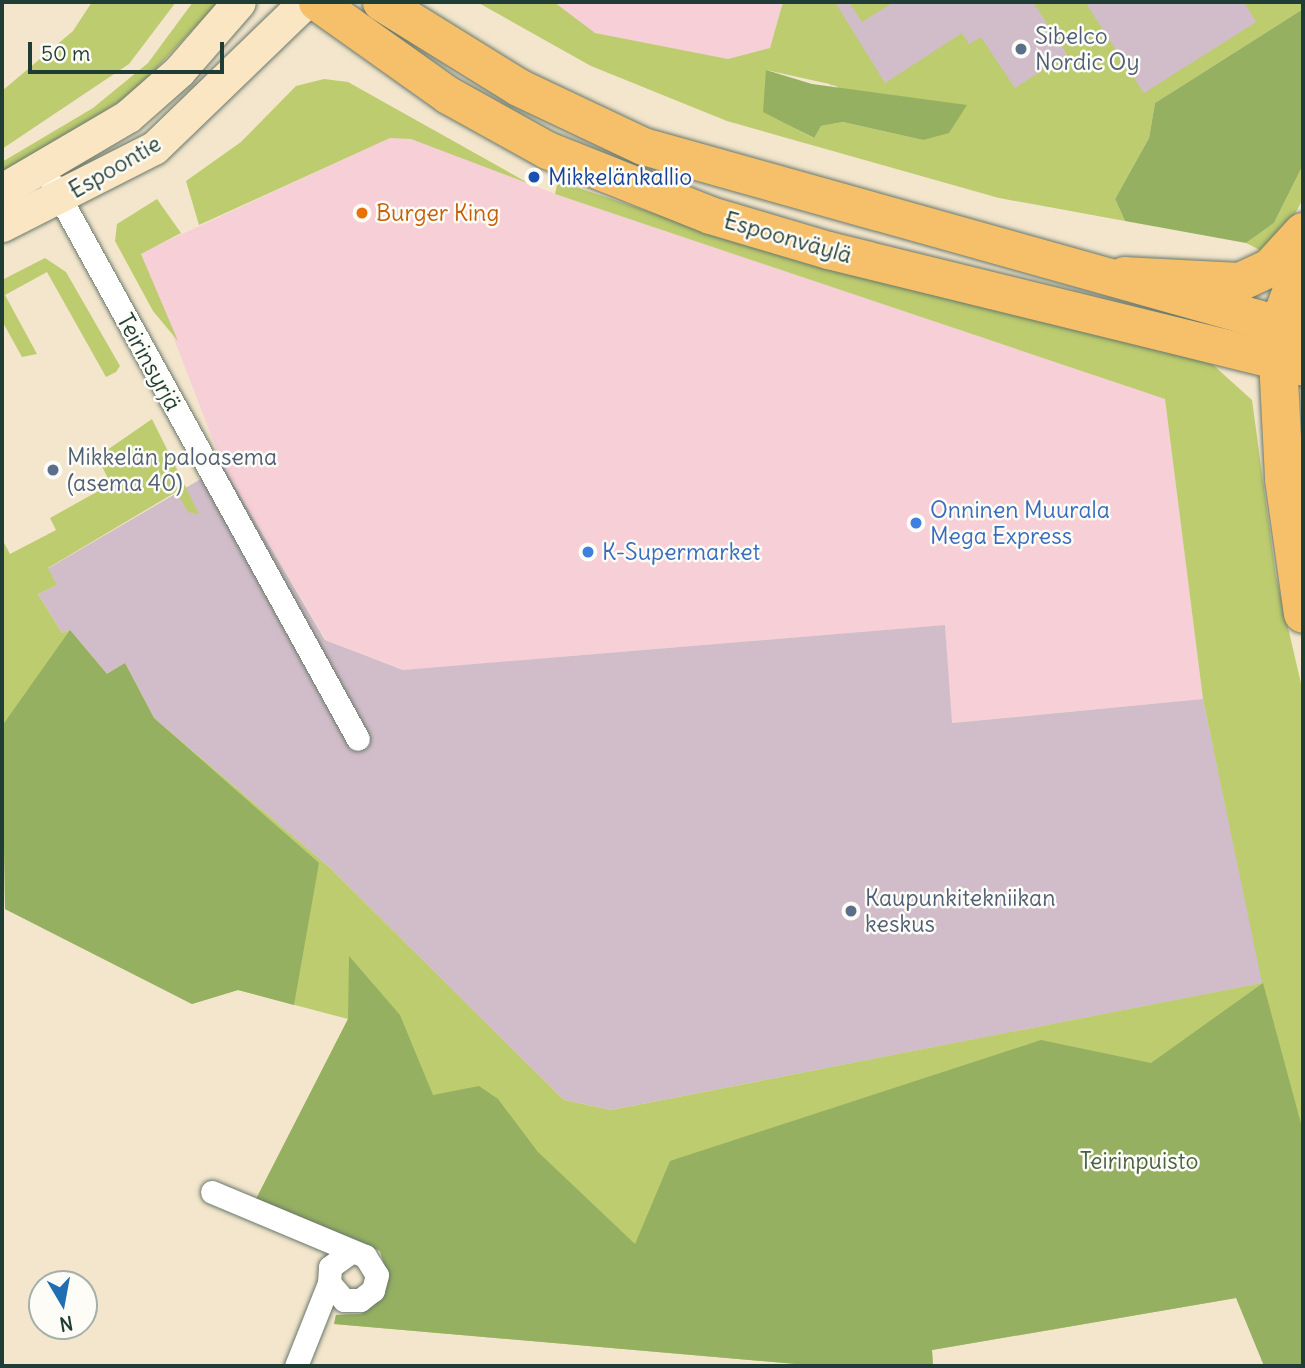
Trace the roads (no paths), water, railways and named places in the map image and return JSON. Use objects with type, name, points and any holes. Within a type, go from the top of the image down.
[{"type":"highway","points":[[1125,276],[1240,282],[1270,268],[1303,232]]},
{"type":"highway","points":[[1303,259],[1292,345],[1284,479],[1303,614]]},
{"type":"main road","name":"Espoontie","points":[[2,190],[128,116],[239,2]]},
{"type":"main road","name":"Espoontie","points":[[2,225],[61,199],[154,148],[305,2]]},
{"type":"main road","name":"Espoonväylä","points":[[317,2],[448,95],[547,150],[710,215],[828,250],[1292,345]]},
{"type":"main road","name":"Espoonväylä","points":[[381,2],[518,87],[643,146],[760,183],[1125,276],[1292,345]]},
{"type":"street","name":"Teirinsyrjä","points":[[44,167],[358,739]]},
{"type":"street","points":[[212,1192],[349,1253],[365,1256],[375,1268],[373,1290],[360,1300],[344,1300],[329,1283]]},
{"type":"street","points":[[296,1366],[329,1283],[330,1267],[349,1253]]},
{"type":"place","name":"Sibelco Nordic Oy","points":[[1021,49]]},
{"type":"place","name":"Mikkelänkallio","points":[[534,177]]},
{"type":"place","name":"Burger King","points":[[362,213]]},
{"type":"place","name":"Mikkelän paloasema (asema 40)","points":[[53,470]]},
{"type":"place","name":"Onninen Muurala Mega Express","points":[[916,523]]},
{"type":"place","name":"K-Supermarket","points":[[588,552]]},
{"type":"place","name":"Kaupunkitekniikan keskus","points":[[851,911]]},
{"type":"park label","name":"Teirinpuisto","points":[[1139,1161]]}]
